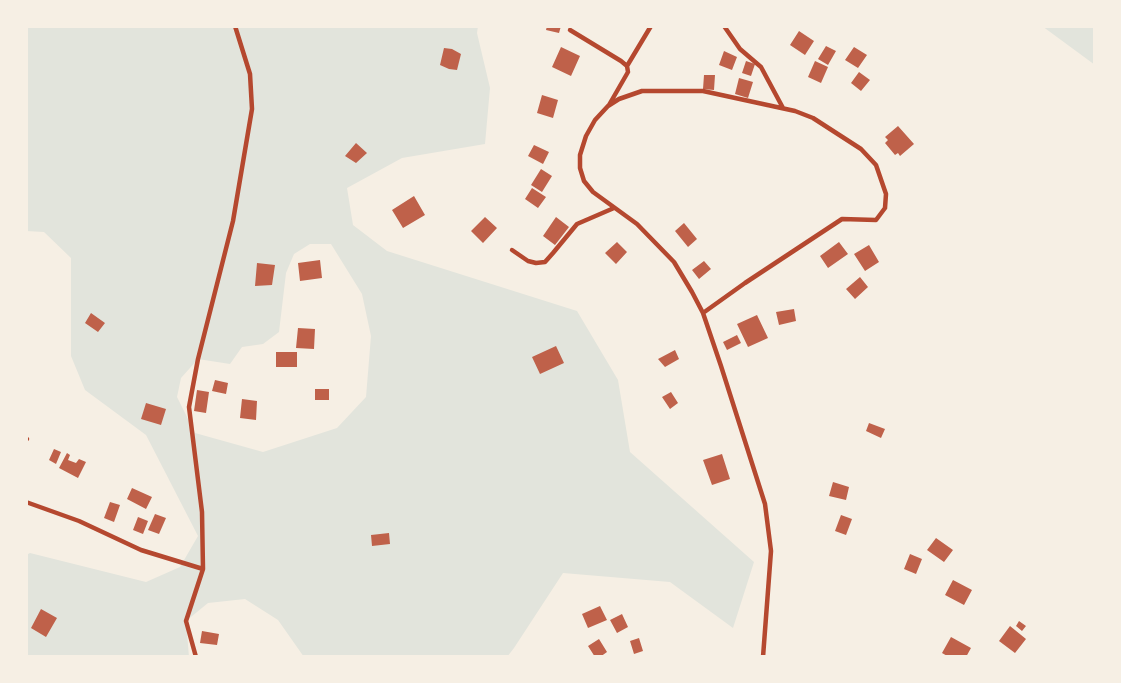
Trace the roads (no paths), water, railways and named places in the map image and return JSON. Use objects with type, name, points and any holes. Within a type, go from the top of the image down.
[{"type":"street","points":[[196,657],[186,621],[202,569],[202,512],[189,407],[198,359],[233,221],[252,109],[250,74],[235,26]]},
{"type":"street","points":[[651,26],[627,66],[628,72],[608,106],[595,120],[586,136],[580,155],[580,168],[584,181],[593,192],[636,224],[674,262],[703,313],[765,504],[771,551],[763,657]]},
{"type":"street","points":[[724,26],[740,49],[761,67],[783,108]]},
{"type":"street","points":[[570,30],[627,66]]},
{"type":"street","points":[[608,106],[619,99],[642,91],[670,90],[703,92],[783,108],[813,118],[861,149],[876,165],[886,194],[885,208],[876,220],[842,219],[703,313]]},
{"type":"street","points":[[512,250],[528,261],[544,262],[577,224],[614,208]]},
{"type":"street","points":[[26,502],[79,521],[141,550],[202,569]]}]
